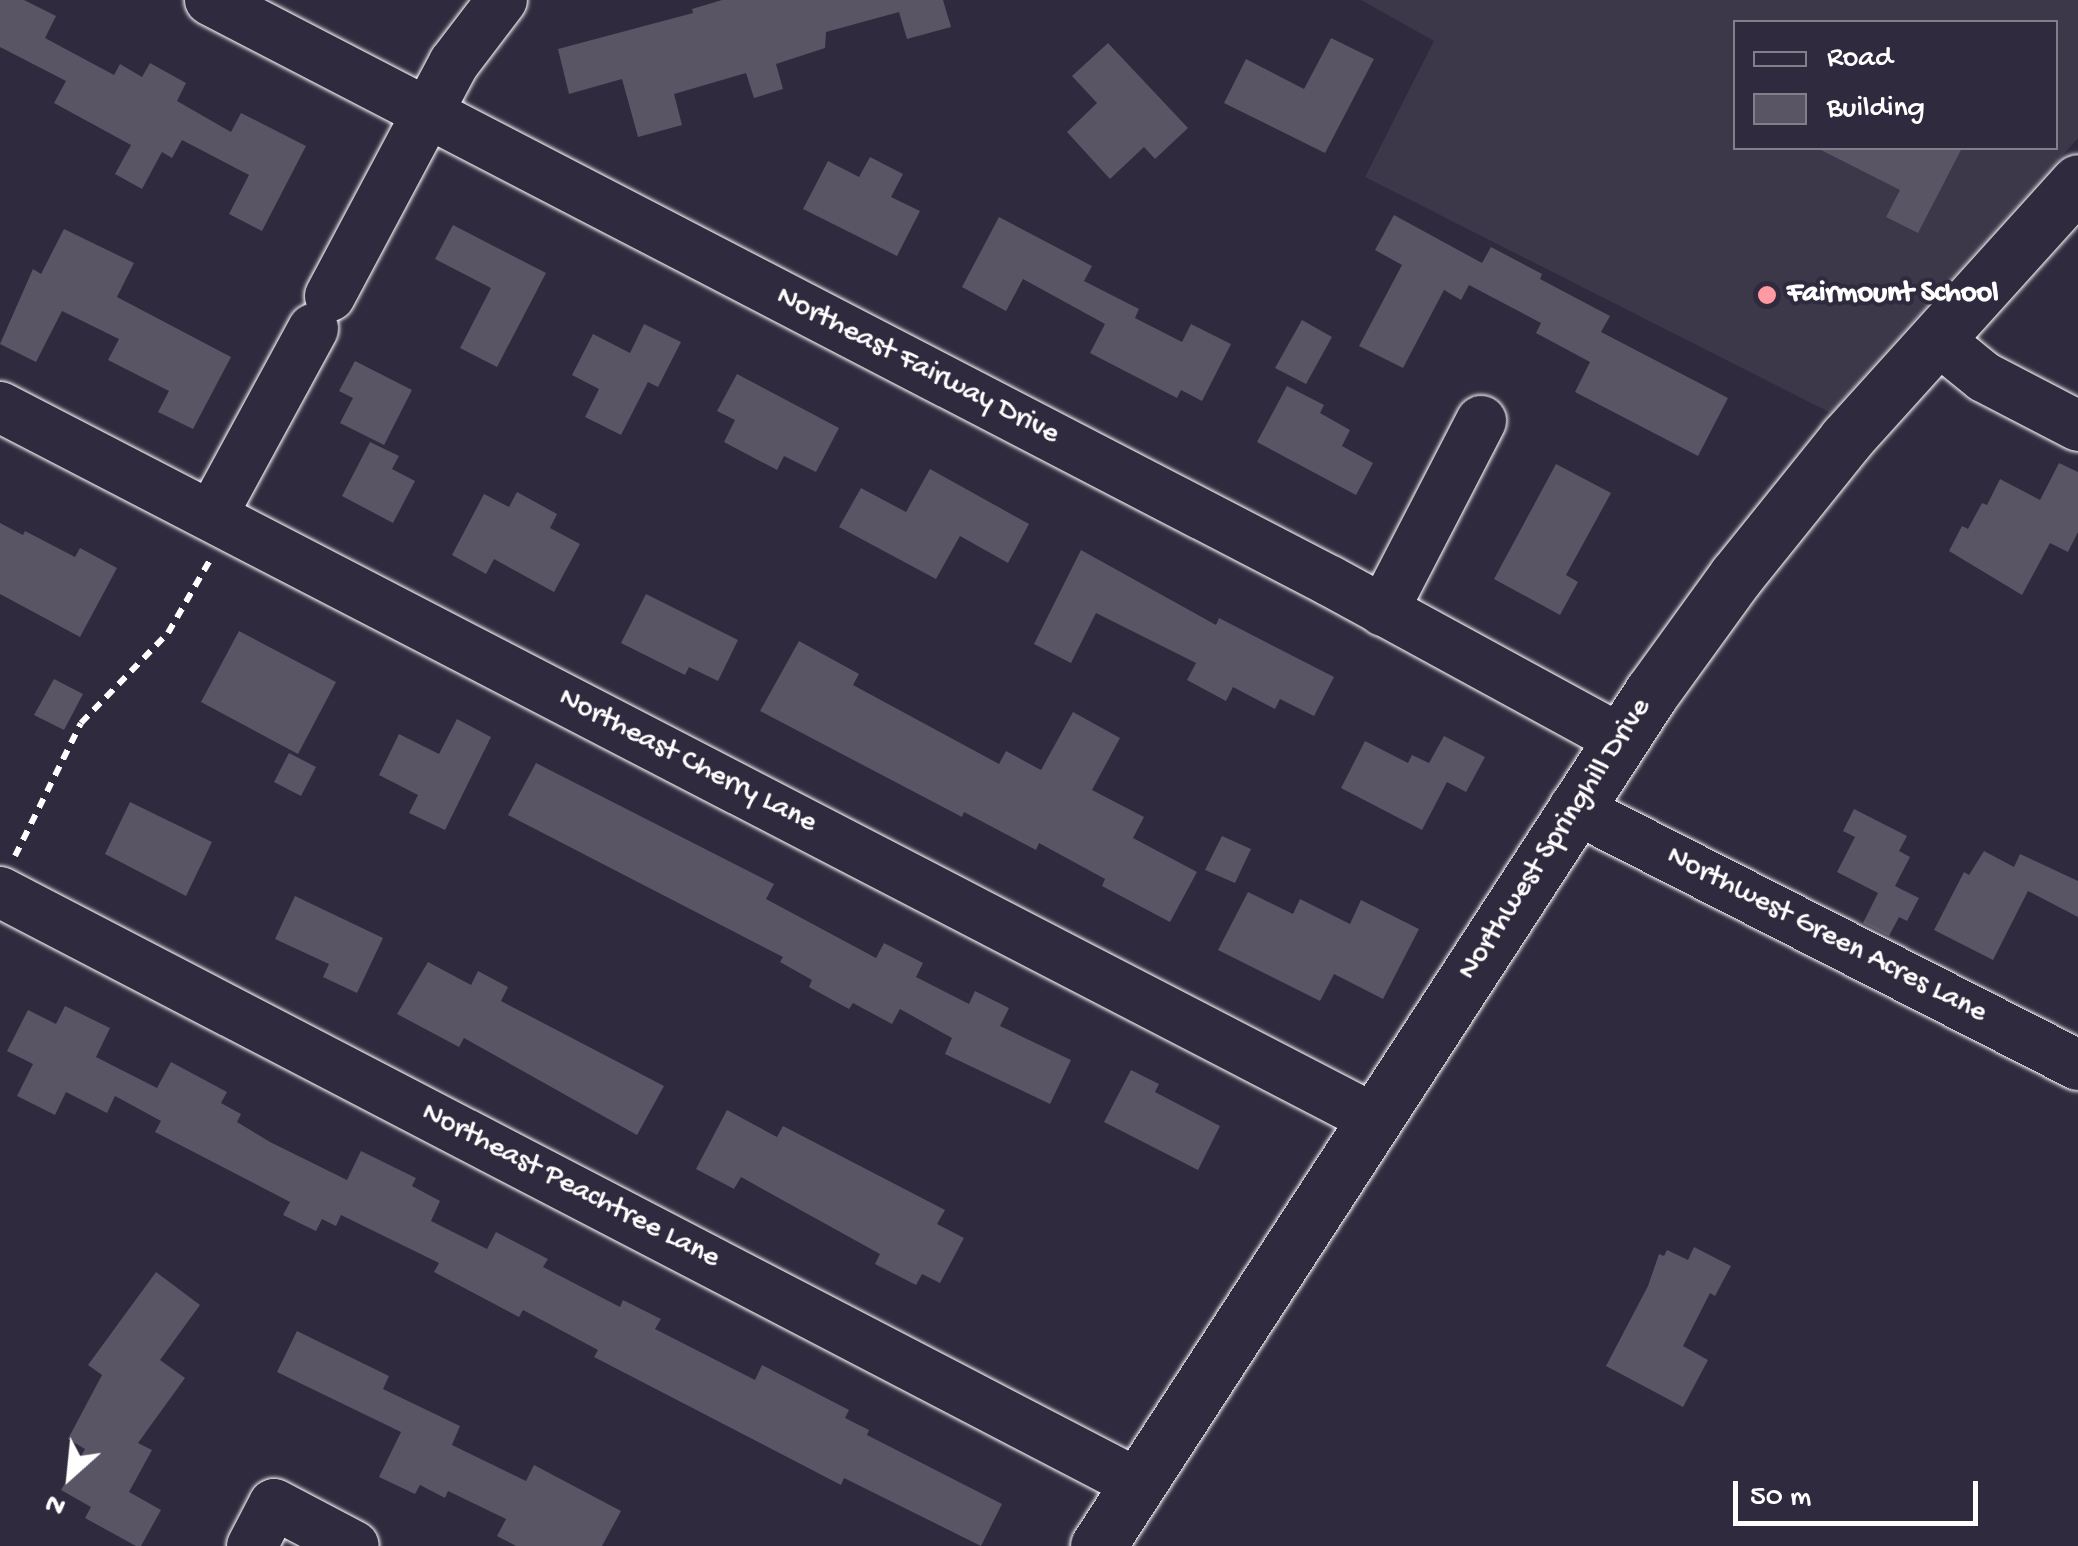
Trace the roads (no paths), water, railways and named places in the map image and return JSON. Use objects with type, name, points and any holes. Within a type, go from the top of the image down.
[{"type":"main road","name":"Northwest Springhill Drive","points":[[1098,1546],[1574,808],[1736,576],[1846,439],[2078,182]]},
{"type":"street","name":"Northeast Fairway Drive","points":[[210,0],[1383,611],[1620,739]]},
{"type":"street","points":[[221,520],[322,313],[428,111],[478,26],[502,0]]},
{"type":"street","points":[[1936,338],[1984,377],[2078,426]]},
{"type":"street","name":"Northeast Cherry Lane","points":[[0,407],[1374,1119]]},
{"type":"street","points":[[1383,611],[1482,421]]},
{"type":"street","name":"Northwest Green Acres Lane","points":[[1574,808],[2078,1065]]},
{"type":"street","name":"Northeast Peachtree Lane","points":[[4,882],[1138,1484]]},
{"type":"street","points":[[252,1546],[274,1504],[354,1546]]},
{"type":"place","name":"Fairmount School","points":[[1767,295]]}]
